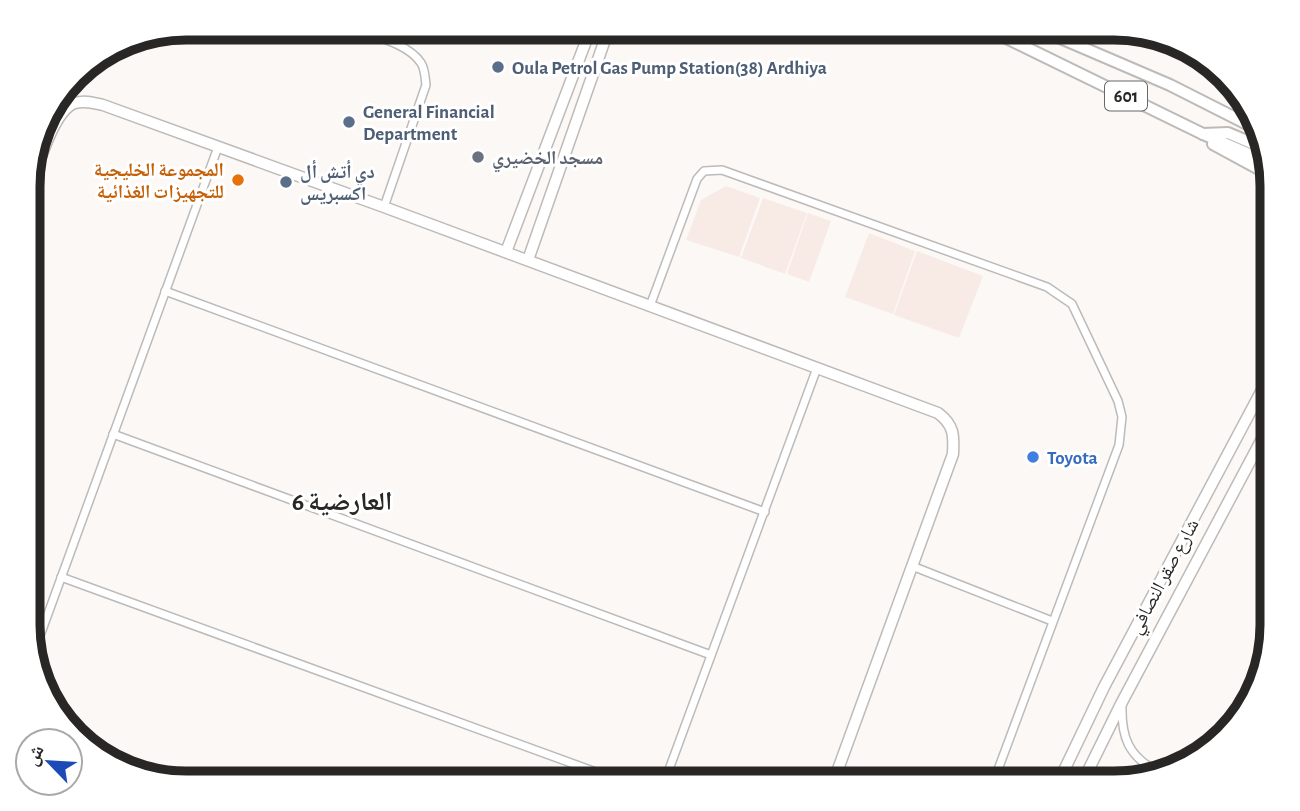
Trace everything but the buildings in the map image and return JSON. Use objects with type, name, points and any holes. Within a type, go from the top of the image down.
[{"type":"main road","name":"601","points":[[1011,40],[1203,134],[1257,157]]},
{"type":"main road","points":[[1051,40],[1104,64],[1136,70]]},
{"type":"main road","name":"601","points":[[1065,40],[1136,70],[1246,123]]},
{"type":"main road","points":[[1227,114],[1243,119]]},
{"type":"main road","points":[[1203,134],[1228,133],[1253,144]]},
{"type":"main road","points":[[1203,134],[1218,148],[1258,169]]},
{"type":"street","points":[[381,40],[410,52],[421,62],[426,85],[384,206]]},
{"type":"street","points":[[506,252],[586,40]]},
{"type":"street","points":[[528,260],[605,40]]},
{"type":"street","points":[[45,151],[63,112],[74,103],[103,105],[384,206],[938,413],[950,422],[954,433],[954,454],[838,770]]},
{"type":"street","points":[[40,634],[218,147]]},
{"type":"street","points":[[650,306],[697,179],[704,171],[722,170],[1047,287],[1072,304],[1118,401],[1122,417],[1119,445],[998,770]]},
{"type":"street","points":[[165,291],[765,512]]},
{"type":"street","points":[[669,770],[817,368]]},
{"type":"street","name":"شارع صقر النصافي","points":[[1064,770],[1104,687],[1259,395]]},
{"type":"street","points":[[113,434],[711,655]]},
{"type":"street","name":"شارع صقر النصافي","points":[[1088,770],[1259,444]]},
{"type":"street","points":[[912,566],[1052,621]]},
{"type":"street","points":[[61,577],[592,771]]},
{"type":"street","points":[[1122,702],[1123,730],[1131,750],[1149,766]]},
{"type":"shaded area","points":[[726,186],[760,198],[739,257],[686,240],[701,200]]},
{"type":"shaded area","points":[[763,198],[807,213],[785,274],[741,258]]},
{"type":"shaded area","points":[[808,213],[831,221],[809,282],[787,274]]},
{"type":"shaded area","points":[[869,233],[915,251],[893,314],[845,297]]},
{"type":"shaded area","points":[[917,251],[983,276],[959,338],[894,315]]},
{"type":"place","name":"Oula Petrol Gas Pump Station(38) Ardhiya","points":[[498,67]]},
{"type":"place","name":"General Financial Department","points":[[349,122]]},
{"type":"place","name":"مسجد الخضيري","points":[[478,157]]},
{"type":"place","name":"المجموعة الخليجية للتجهيزات الغذائية","points":[[238,180]]},
{"type":"place","name":"دي أتش أل اكسبريس","points":[[286,182]]},
{"type":"place","name":"Toyota","points":[[1033,457]]},
{"type":"district","name":"العارضية 6","points":[[342,501]]}]
